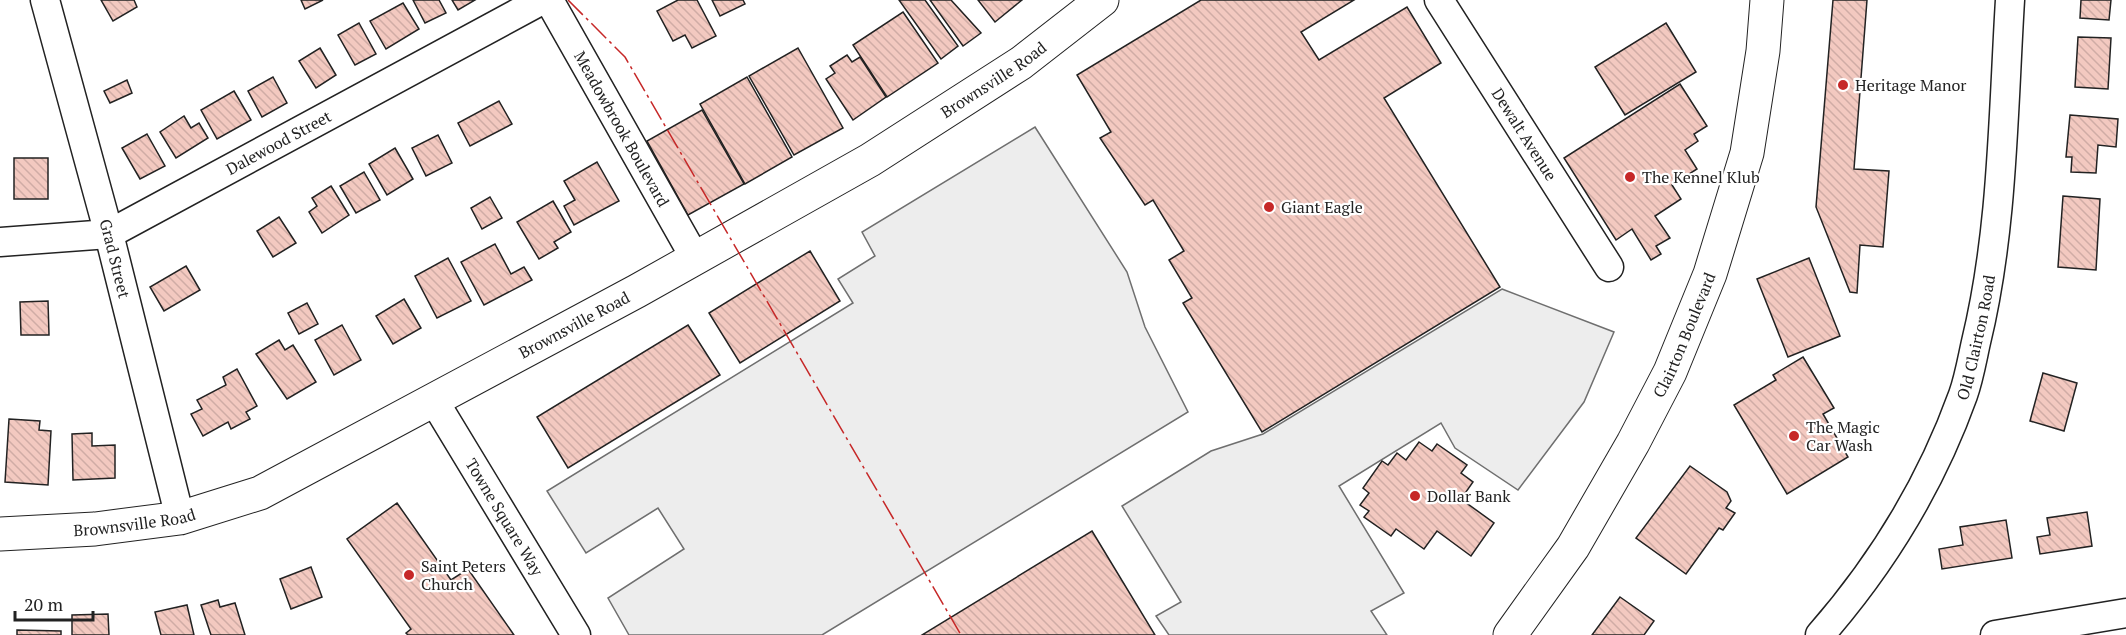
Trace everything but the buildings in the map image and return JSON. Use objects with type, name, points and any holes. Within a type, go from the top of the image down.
[{"type":"main road","name":"Brownsville Road","points":[[0,534],[95,529],[180,518],[260,493],[695,258],[870,160],[1021,63],[1102,0]]},
{"type":"main road","name":"Clairton Boulevard","points":[[1510,635],[1573,547],[1633,443],[1670,372],[1710,274],[1747,153],[1763,51],[1767,0]]},
{"type":"street","name":"Grad Street","points":[[45,0],[109,234],[180,518]]},
{"type":"street","name":"Dalewood Street","points":[[0,242],[109,234],[542,0]]},
{"type":"street","name":"Meadowbrook Boulevard","points":[[549,0],[695,258]]},
{"type":"street","name":"Dewalt Avenue","points":[[1439,0],[1609,267]]},
{"type":"street","name":"Old Clairton Road","points":[[1820,635],[1856,594],[1902,524],[1935,464],[1964,394],[1985,308],[1996,230],[2010,0]]},
{"type":"street","name":"Towne Square Way","points":[[433,399],[576,635]]},
{"type":"street","points":[[1995,635],[2126,613]]},
{"type":"shaded area","points":[[1035,127],[1127,272],[1145,327],[1188,412],[822,635],[629,635],[608,598],[684,549],[658,508],[586,553],[547,491],[853,303],[838,279],[875,256],[862,232]]},
{"type":"shaded area","points":[[1502,289],[1614,332],[1584,402],[1518,490],[1455,448],[1441,423],[1339,486],[1404,593],[1371,611],[1387,635],[1169,635],[1156,616],[1181,602],[1122,506],[1211,451],[1263,434]]},
{"type":"power","points":[[568,0],[625,57],[961,635]]},
{"type":"place","name":"Heritage Manor","points":[[1843,85]]},
{"type":"place","name":"The Kennel Klub","points":[[1630,177]]},
{"type":"place","name":"Giant Eagle","points":[[1269,207]]},
{"type":"place","name":"The Magic Car Wash","points":[[1794,436]]},
{"type":"place","name":"Dollar Bank","points":[[1415,496]]},
{"type":"place","name":"Saint Peters Church","points":[[409,575]]}]
